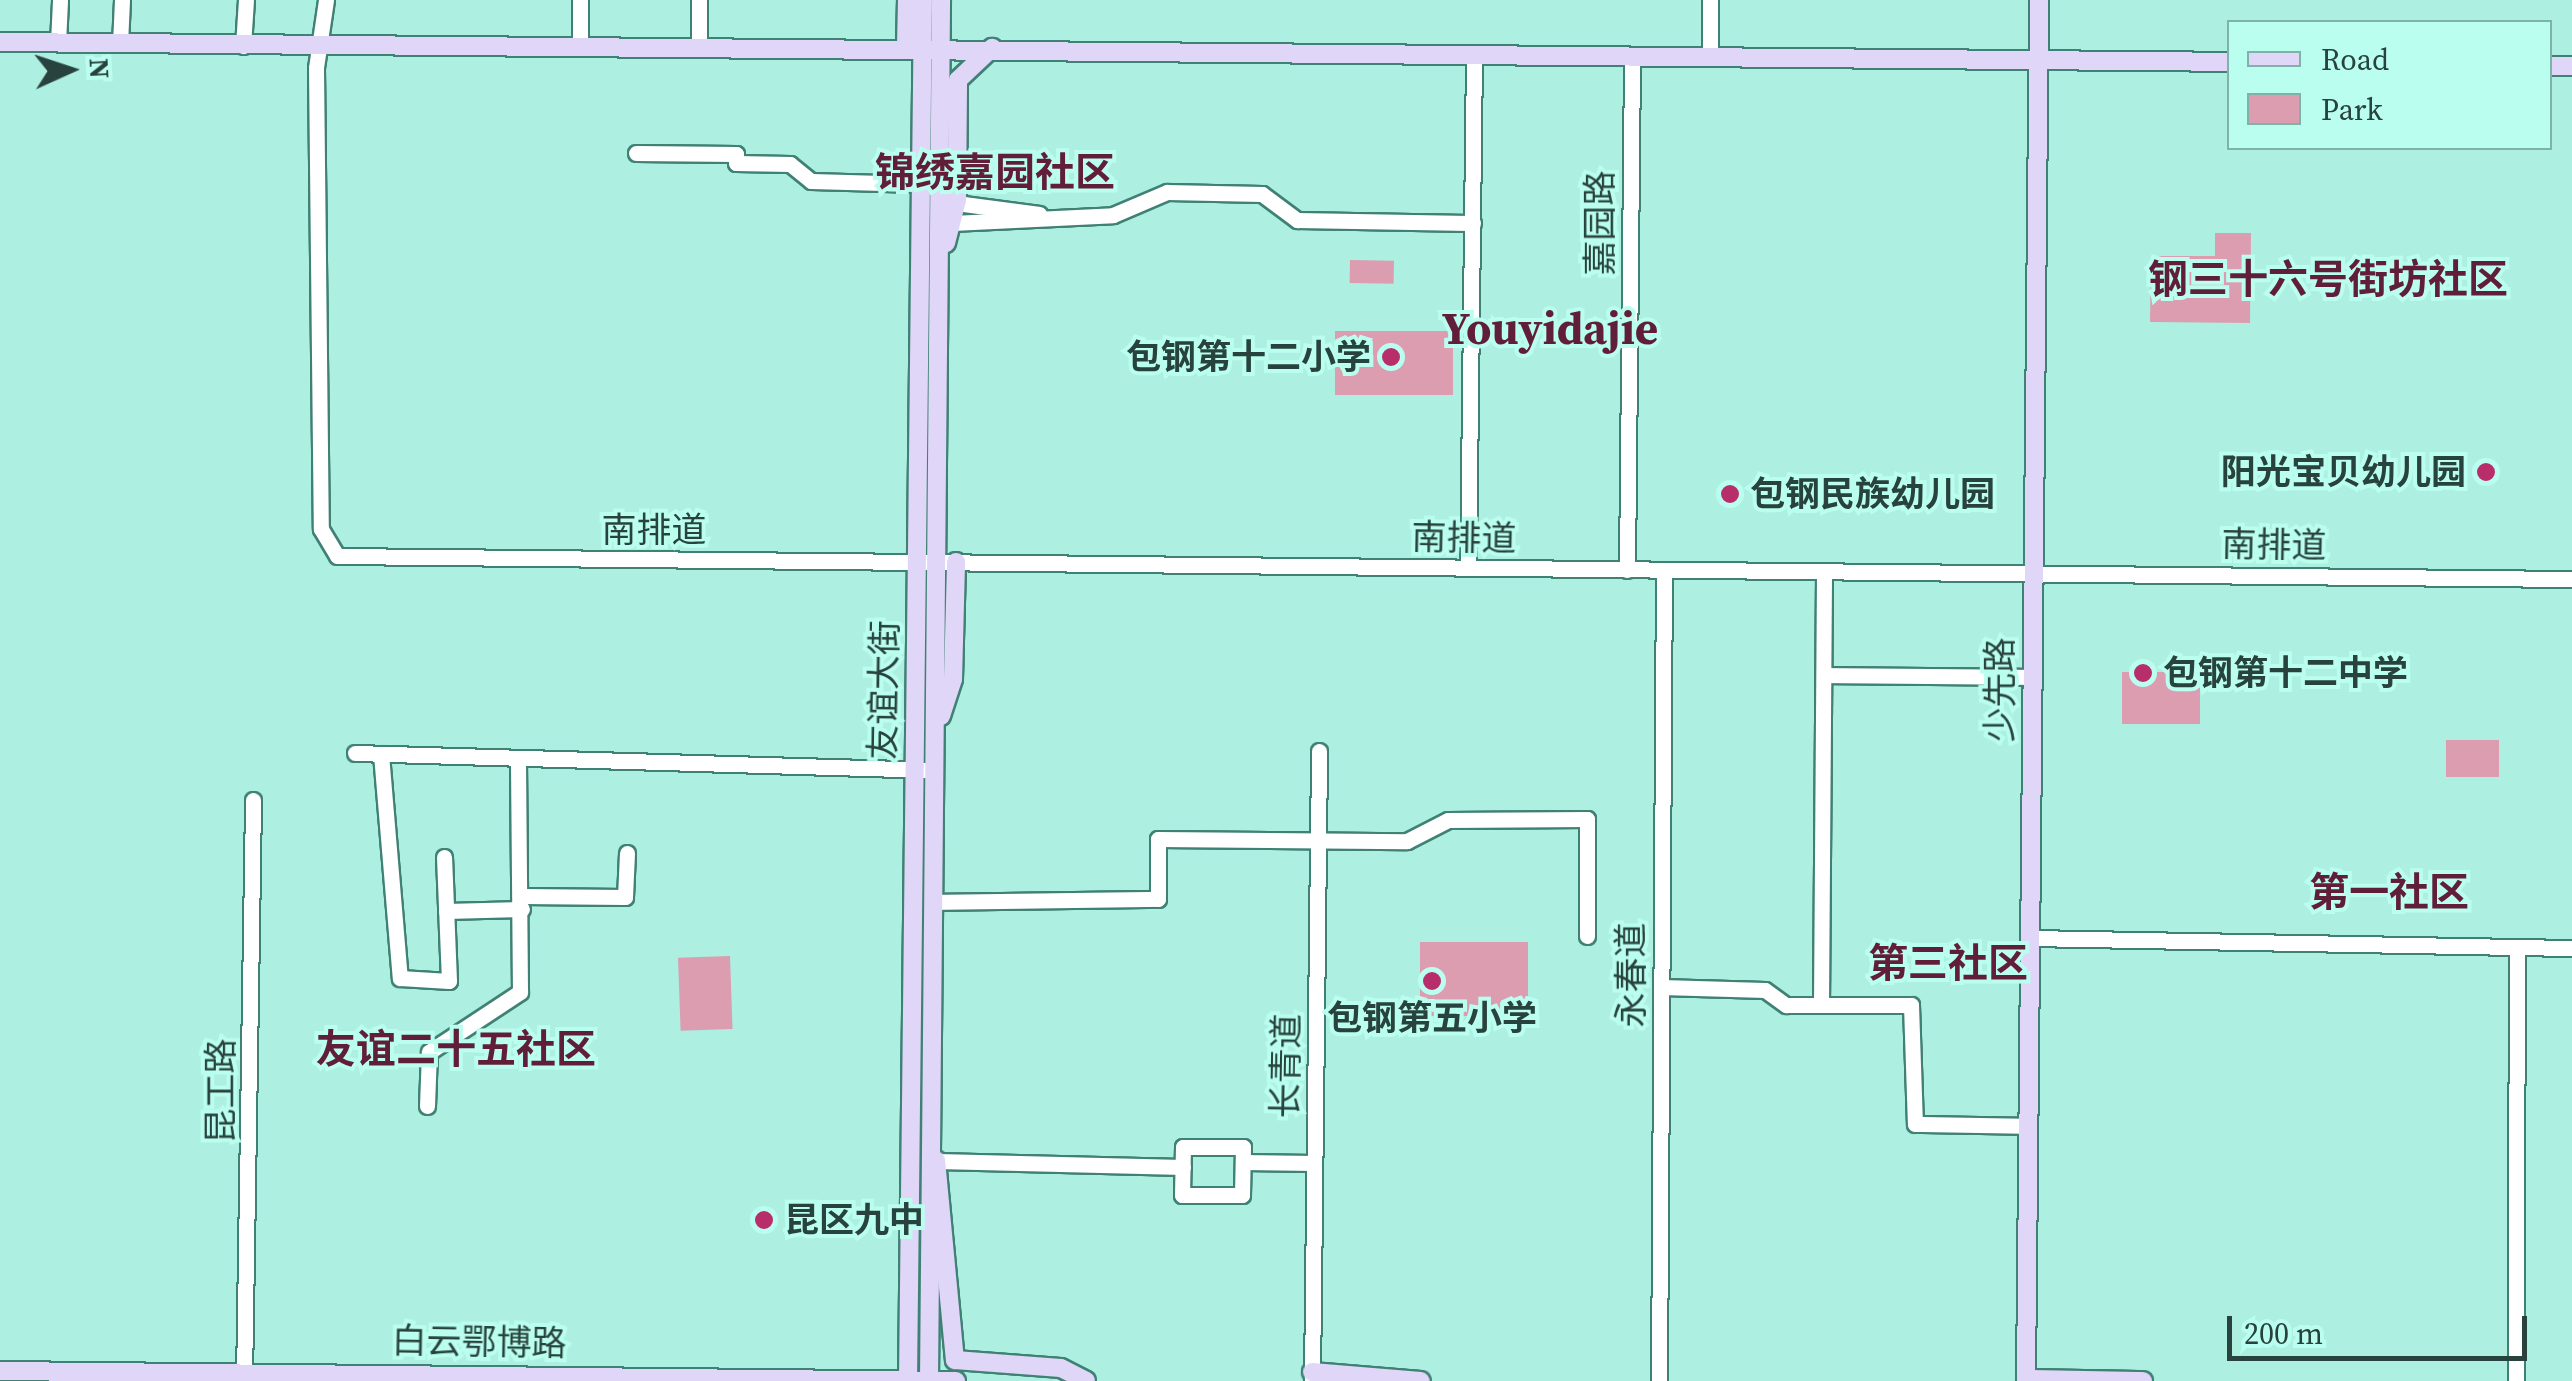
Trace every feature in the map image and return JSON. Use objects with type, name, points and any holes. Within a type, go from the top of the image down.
[{"type":"main road","points":[[906,0],[923,47]]},
{"type":"main road","name":"友谊大街","points":[[908,1381],[923,0]]},
{"type":"main road","name":"友谊大街","points":[[930,1381],[935,770],[947,562],[940,262],[923,47],[942,0]]},
{"type":"main road","name":"少先路","points":[[2026,1380],[2038,0]]},
{"type":"main road","points":[[0,42],[325,47],[923,47],[2227,62]]},
{"type":"main road","points":[[940,262],[956,203],[958,80],[992,48]]},
{"type":"main road","points":[[934,1153],[952,1356],[967,1368],[1061,1368],[1086,1381]]},
{"type":"main road","name":"白云鄂博路","points":[[0,1371],[85,1376],[956,1381]]},
{"type":"main road","points":[[1312,1377],[1421,1381]]},
{"type":"main road","points":[[2026,1380],[2143,1381]]},
{"type":"street","points":[[58,43],[60,0]]},
{"type":"street","points":[[120,44],[122,0]]},
{"type":"street","points":[[244,46],[246,0]]},
{"type":"street","points":[[325,47],[326,0]]},
{"type":"street","points":[[580,0],[580,47]]},
{"type":"street","points":[[699,47],[700,0]]},
{"type":"street","points":[[1710,0],[1710,58]]},
{"type":"street","name":"南排道","points":[[325,47],[316,68],[321,529],[328,550],[355,558],[2572,579]]},
{"type":"street","points":[[1468,568],[1474,56]]},
{"type":"street","name":"嘉园路","points":[[1628,570],[1632,57]]},
{"type":"street","points":[[636,154],[736,154],[736,162],[790,164],[812,181],[919,184]]},
{"type":"street","points":[[952,223],[1043,215],[1113,215],[1160,192],[1262,194],[1297,220],[1473,222]]},
{"type":"street","points":[[956,203],[1043,215]]},
{"type":"street","name":"永春道","points":[[1659,1381],[1664,570]]},
{"type":"street","points":[[1821,1005],[1824,572]]},
{"type":"street","points":[[1824,675],[2032,677]]},
{"type":"street","name":"长青道","points":[[1312,1377],[1319,751]]},
{"type":"street","points":[[355,753],[935,770]]},
{"type":"street","points":[[380,754],[400,978],[450,981],[444,858]]},
{"type":"street","points":[[428,1106],[428,1052],[520,992],[518,760]]},
{"type":"street","name":"昆工路","points":[[245,1376],[253,800]]},
{"type":"street","points":[[934,902],[1158,898],[1158,838],[1407,841],[1448,820],[1587,819],[1587,936]]},
{"type":"street","points":[[446,910],[625,897],[627,853]]},
{"type":"street","points":[[2030,938],[2572,948]]},
{"type":"street","points":[[2516,946],[2516,1381]]},
{"type":"street","points":[[1661,986],[1761,989],[1781,1004],[1911,1006],[1915,1124],[2029,1126]]},
{"type":"street","points":[[1182,1147],[1242,1147],[1242,1196],[1182,1195],[1183,1167],[1182,1147]]},
{"type":"street","points":[[934,1153],[1183,1167]]},
{"type":"street","points":[[1242,1162],[1314,1163]]},
{"type":"green space","points":[[2215,233],[2251,233],[2250,323],[2150,322],[2151,256],[2215,256]]},
{"type":"green space","points":[[1350,260],[1394,261],[1394,284],[1350,283]]},
{"type":"green space","points":[[1335,331],[1453,331],[1453,395],[1335,395]]},
{"type":"green space","points":[[2122,672],[2200,672],[2200,724],[2122,724]]},
{"type":"green space","points":[[2446,740],[2499,740],[2499,777],[2446,777]]},
{"type":"green space","points":[[1420,942],[1528,942],[1528,1016],[1420,1016]]},
{"type":"green space","points":[[730,956],[733,1029],[681,1031],[678,958]]},
{"type":"place","name":"包钢第十二小学","points":[[1391,357]]},
{"type":"place","name":"阳光宝贝幼儿园","points":[[2486,472]]},
{"type":"place","name":"包钢民族幼儿园","points":[[1730,494]]},
{"type":"place","name":"包钢第十二中学","points":[[2143,673]]},
{"type":"place","name":"包钢第五小学","points":[[1432,981]]},
{"type":"place","name":"昆区九中","points":[[764,1220]]},
{"type":"district","name":"锦绣嘉园社区","points":[[995,172]]},
{"type":"district","name":"钢三十六号街坊社区","points":[[2328,279]]},
{"type":"district","name":"Youyidajie","points":[[1550,329]]},
{"type":"district","name":"第一社区","points":[[2389,892]]},
{"type":"district","name":"第三社区","points":[[1948,963]]},
{"type":"district","name":"友谊二十五社区","points":[[456,1049]]}]
